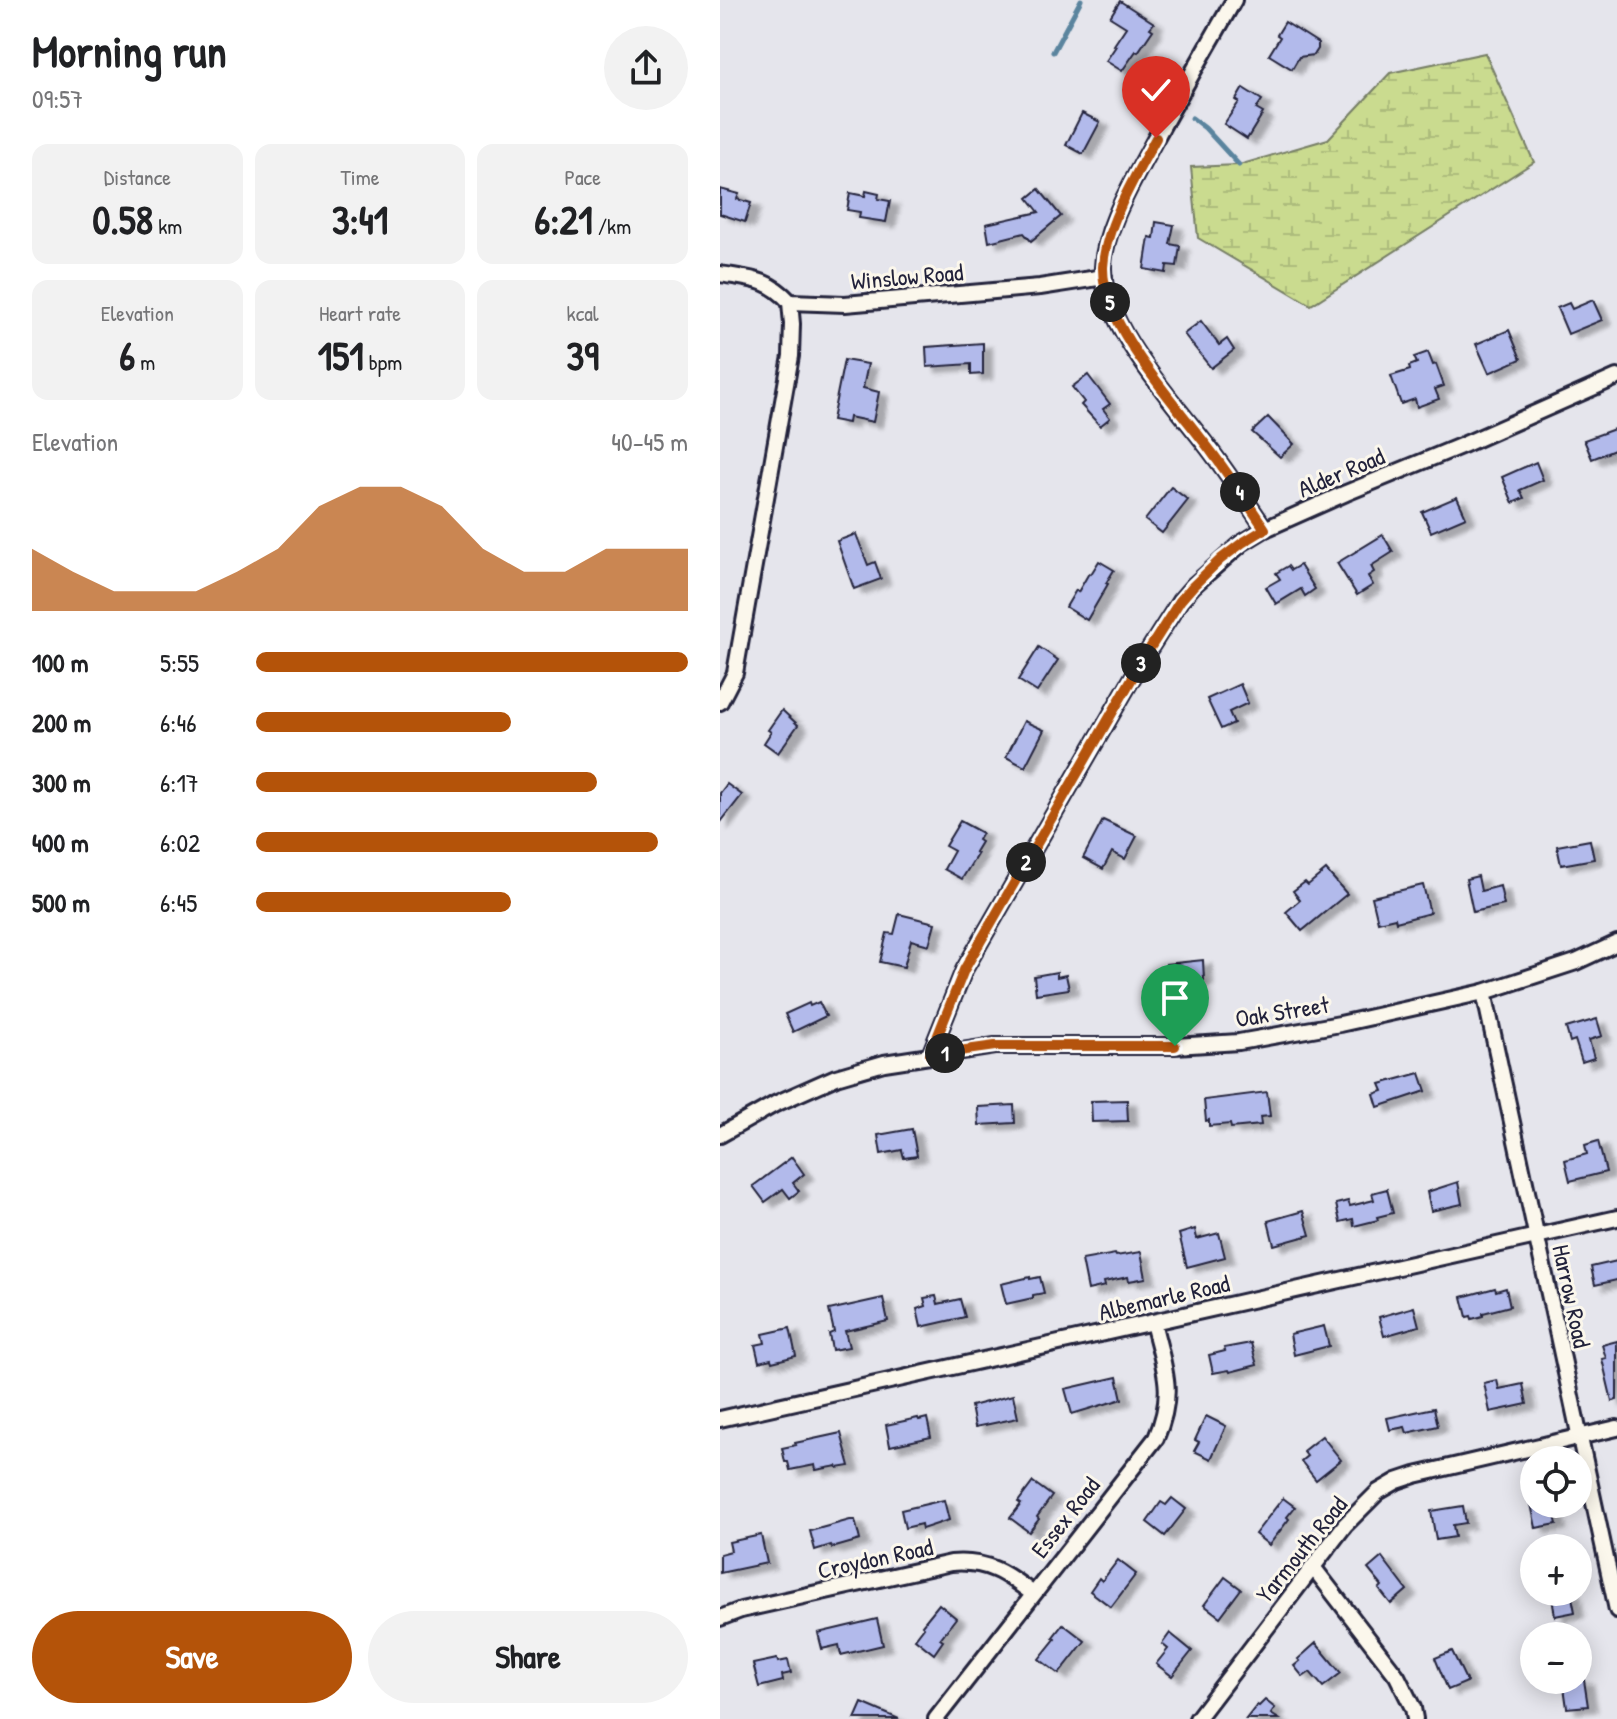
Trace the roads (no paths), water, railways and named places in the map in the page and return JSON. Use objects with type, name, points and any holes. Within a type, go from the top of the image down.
[{"type":"street","points":[[1234,0],[1120,207],[1103,266],[1108,297],[1129,343],[1265,529]]},
{"type":"street","points":[[720,274],[765,282],[780,291],[790,302],[792,324],[791,356],[735,673],[720,702]]},
{"type":"street","name":"Winslow Road","points":[[790,302],[860,303],[1040,287],[1104,277]]},
{"type":"street","name":"Alder Road","points":[[930,1055],[964,970],[1145,656],[1193,586],[1221,559],[1265,529],[1617,377]]},
{"type":"street","name":"Oak Street","points":[[720,1135],[775,1104],[836,1077],[884,1063],[995,1046],[1175,1046],[1239,1042],[1340,1024],[1484,992],[1576,962],[1617,943]]},
{"type":"street","name":"Harrow Road","points":[[1484,992],[1617,1610]]},
{"type":"street","name":"Albemarle Road","points":[[720,1419],[1617,1218]]},
{"type":"street","name":"Essex Road","points":[[936,1719],[1156,1438],[1164,1419],[1168,1393],[1153,1322]]},
{"type":"street","name":"Yarmouth Road","points":[[1197,1719],[1313,1567],[1361,1507],[1378,1492],[1415,1475],[1617,1428]]},
{"type":"street","name":"Croydon Road","points":[[720,1618],[741,1610],[951,1563],[982,1563],[1014,1579],[1033,1594]]},
{"type":"street","points":[[1313,1567],[1397,1676],[1413,1708],[1415,1719]]},
{"type":"waterway","points":[[1053,52],[1081,0]]},
{"type":"waterway","points":[[1192,118],[1239,165]]}]
